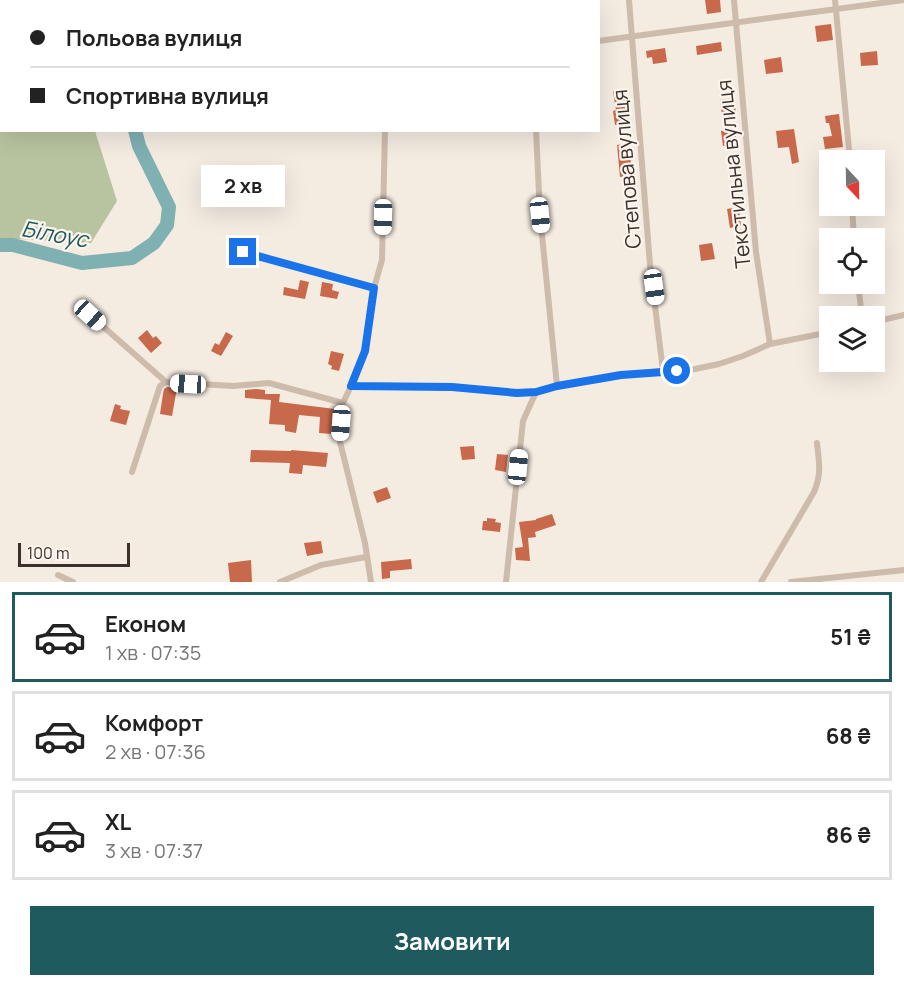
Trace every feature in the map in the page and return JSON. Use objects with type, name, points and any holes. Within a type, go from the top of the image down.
[{"type":"street","name":"Степова вулиця","points":[[629,0],[650,265],[663,371]]},
{"type":"street","name":"Текстильна вулиця","points":[[734,0],[756,252],[770,344]]},
{"type":"street","points":[[835,0],[849,150]]},
{"type":"street","points":[[600,41],[904,0]]},
{"type":"street","points":[[371,582],[365,543],[340,442],[343,403],[365,351],[374,288],[382,261],[385,132]]},
{"type":"street","points":[[536,132],[540,215],[557,386]]},
{"type":"street","points":[[243,252],[374,288]]},
{"type":"street","points":[[90,315],[166,382]]},
{"type":"street","points":[[885,319],[904,315]]},
{"type":"street","points":[[351,386],[452,387],[517,393],[536,392],[621,375],[690,370],[719,364],[770,344],[819,334]]},
{"type":"street","points":[[132,472],[160,386],[166,382],[233,386],[269,383],[343,403]]},
{"type":"street","points":[[506,582],[524,421],[536,392]]},
{"type":"street","points":[[761,582],[819,480],[817,444]]},
{"type":"street","points":[[280,582],[321,566],[366,557]]},
{"type":"street","points":[[791,582],[904,570]]},
{"type":"street","points":[[58,574],[73,582]]},
{"type":"green space","points":[[0,132],[95,132],[117,201],[91,243],[0,238]]},
{"type":"building","points":[[705,0],[720,0],[721,12],[707,14]]},
{"type":"building","points":[[831,24],[833,40],[817,42],[815,26]]},
{"type":"building","points":[[721,42],[722,51],[697,55],[696,46]]},
{"type":"building","points":[[665,48],[667,62],[653,64],[652,57],[647,58],[646,51]]},
{"type":"building","points":[[877,51],[878,65],[861,66],[860,53]]},
{"type":"building","points":[[781,57],[783,72],[766,74],[764,60]]},
{"type":"building","points":[[625,89],[629,124],[615,125],[613,111],[616,110],[613,91]]},
{"type":"building","points":[[734,98],[736,113],[722,115],[720,100]]},
{"type":"building","points":[[839,114],[843,147],[825,149],[823,137],[832,136],[825,116]]},
{"type":"building","points":[[735,129],[737,144],[723,146],[721,131]]},
{"type":"building","points":[[794,129],[799,162],[792,164],[789,147],[778,148],[776,131]]},
{"type":"building","points":[[629,143],[632,175],[620,177],[617,145]]},
{"type":"building","points":[[739,207],[741,226],[730,228],[727,209]]},
{"type":"building","points":[[712,243],[715,259],[701,261],[699,245]]},
{"type":"building","points":[[300,280],[309,282],[305,299],[283,295],[284,287],[298,290]]},
{"type":"building","points":[[322,282],[333,284],[332,290],[339,292],[337,299],[320,296]]},
{"type":"building","points":[[147,330],[153,338],[156,336],[162,343],[151,353],[138,338]]},
{"type":"building","points":[[226,332],[233,336],[221,356],[211,351],[215,343],[219,345]]},
{"type":"building","points":[[331,351],[344,354],[339,371],[331,369],[332,366],[328,364]]},
{"type":"building","points":[[177,388],[172,416],[160,414],[164,389]]},
{"type":"building","points":[[245,390],[265,390],[265,394],[280,394],[279,402],[335,409],[331,434],[319,433],[320,417],[299,415],[296,433],[285,431],[285,425],[269,424],[271,400],[245,398]]},
{"type":"building","points":[[115,404],[121,406],[120,409],[130,411],[126,425],[110,421]]},
{"type":"building","points":[[474,446],[475,459],[462,460],[460,447]]},
{"type":"building","points":[[251,450],[328,453],[326,467],[303,465],[302,474],[289,473],[290,463],[250,462]]},
{"type":"building","points":[[497,454],[508,455],[506,472],[495,470]]},
{"type":"building","points":[[387,487],[391,498],[377,503],[373,492]]},
{"type":"building","points":[[552,514],[556,525],[535,532],[536,537],[528,538],[530,561],[516,560],[515,548],[523,547],[519,522],[536,520]]},
{"type":"building","points":[[487,518],[496,519],[495,522],[501,523],[500,532],[482,530],[483,521],[487,521]]},
{"type":"building","points":[[321,541],[323,553],[307,556],[304,543]]},
{"type":"building","points":[[411,559],[412,569],[390,571],[390,578],[382,579],[381,562]]},
{"type":"building","points":[[251,560],[252,582],[230,582],[228,563]]},
{"type":"waterway","name":"Білоус","points":[[0,245],[13,245],[82,263],[132,258],[154,243],[167,225],[169,207],[139,146],[136,132]]},
{"type":"route","points":[[243,252],[374,288],[365,351],[351,386],[452,387],[517,393],[536,392],[621,375],[677,371]]}]
